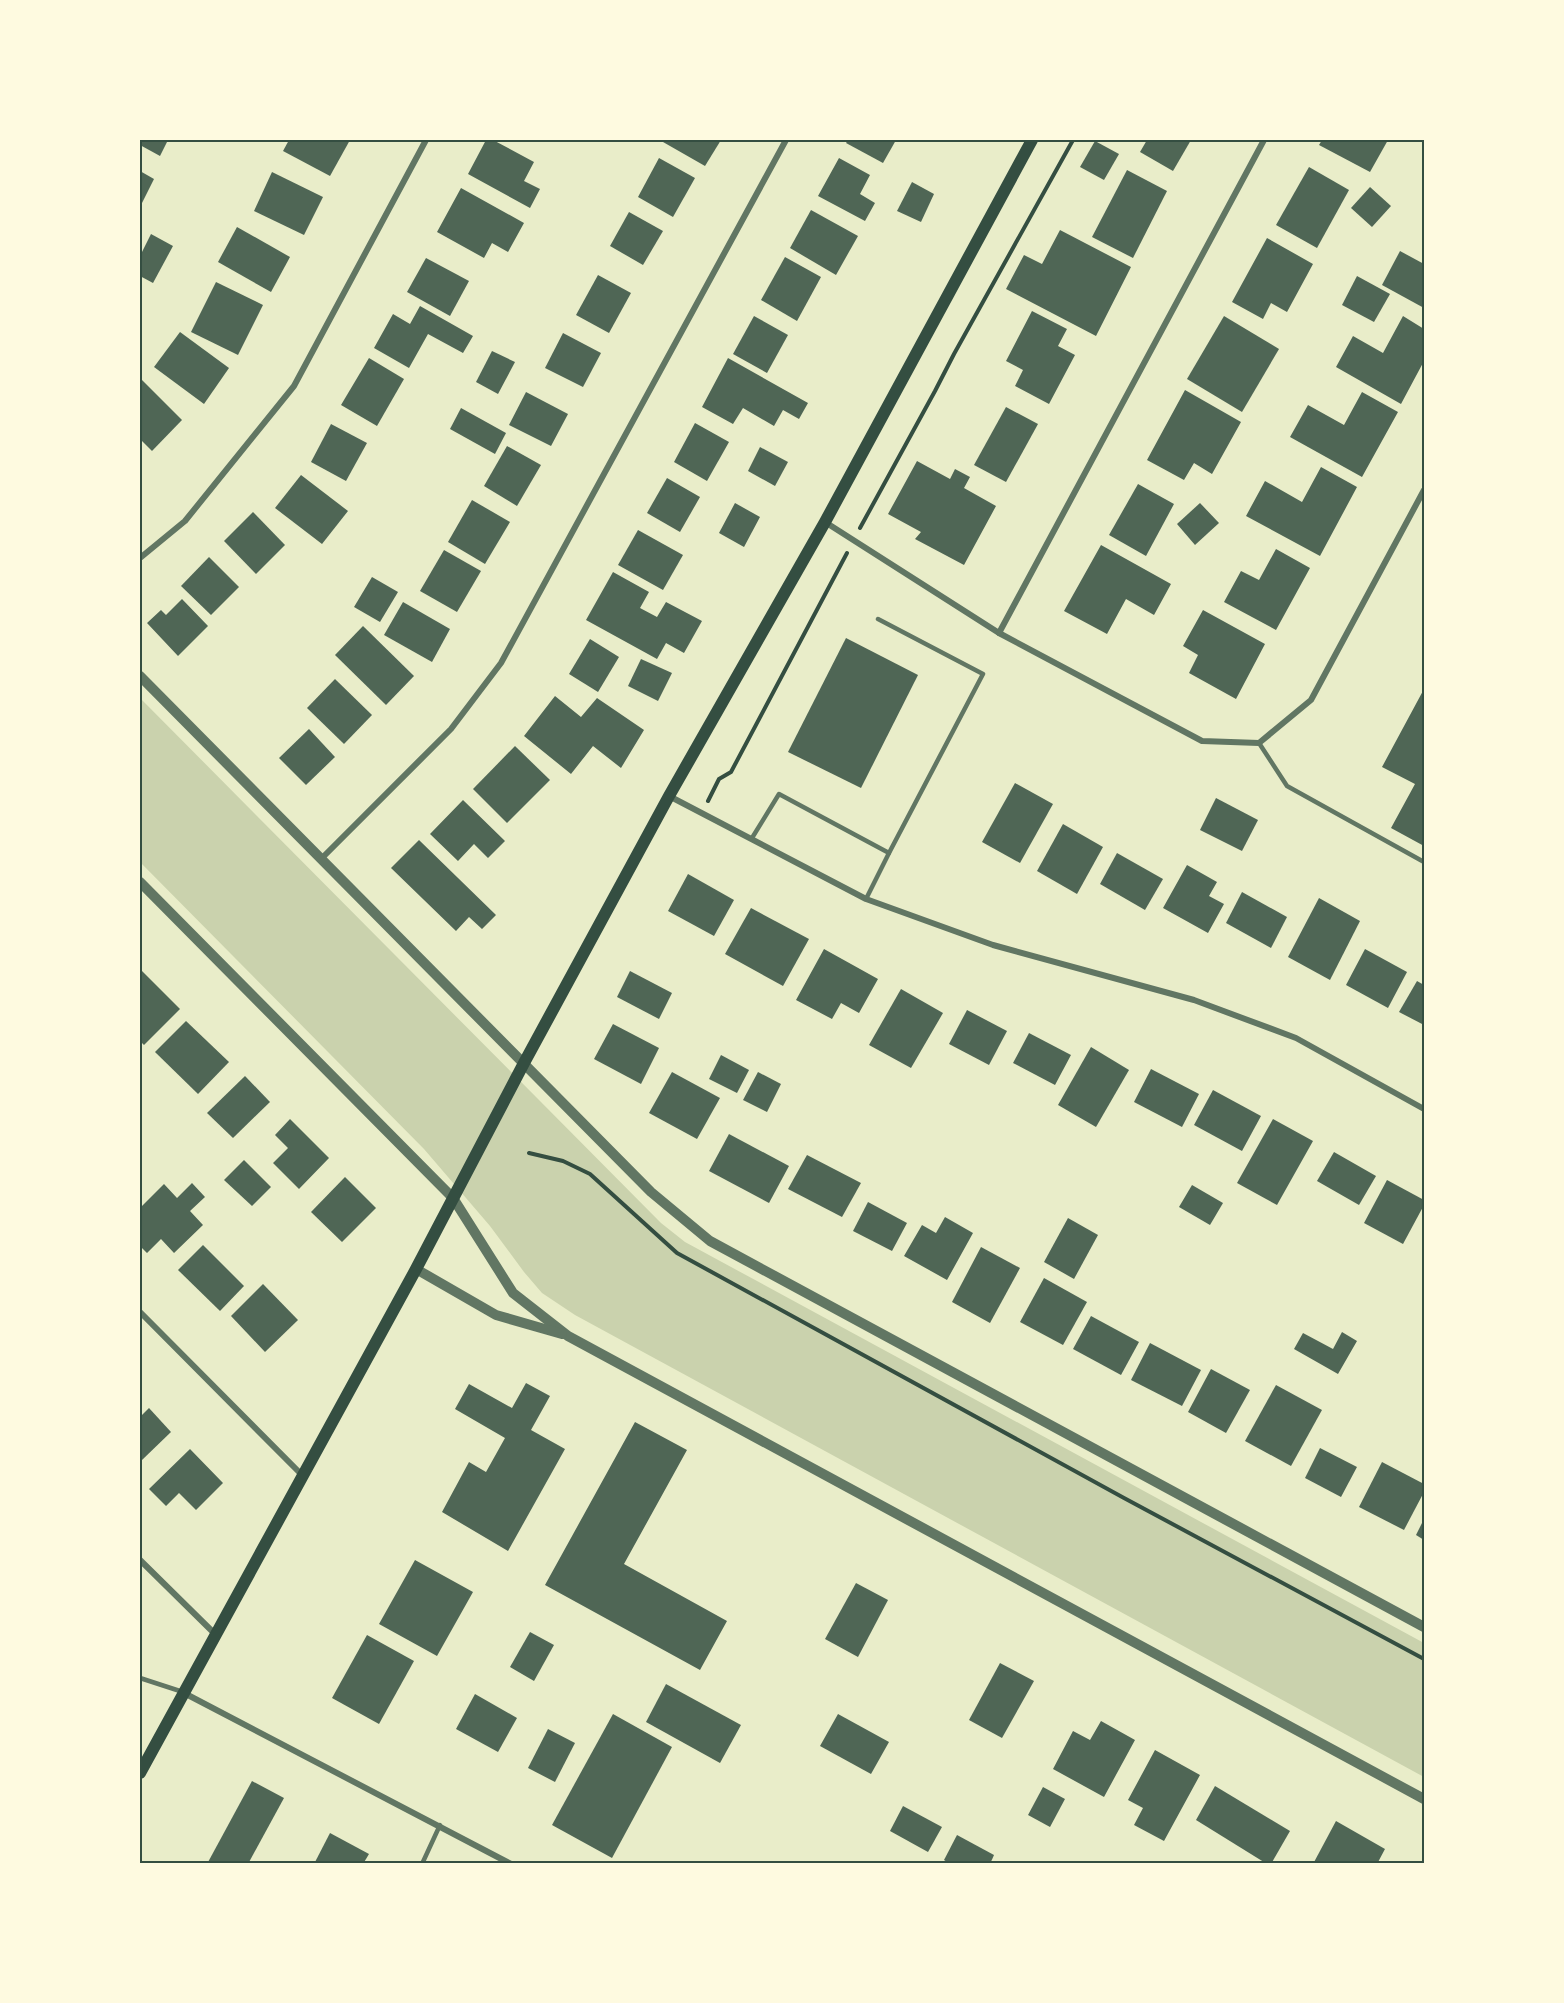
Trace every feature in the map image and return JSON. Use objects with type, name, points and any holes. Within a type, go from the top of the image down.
[{"type":"main road","points":[[141,1766],[416,1269],[524,1063],[669,796],[825,522],[1032,140]]},
{"type":"street","points":[[140,558],[185,521],[294,386],[426,140]]},
{"type":"street","points":[[321,859],[452,729],[501,663],[786,140]]},
{"type":"street","points":[[999,633],[1263,140]]},
{"type":"street","points":[[825,522],[999,633],[1202,741],[1259,743],[1311,700],[1425,490]]},
{"type":"street","points":[[140,676],[651,1192],[710,1240],[1425,1627]]},
{"type":"street","points":[[669,796],[866,899],[993,945],[1194,1000],[1296,1038],[1425,1109]]},
{"type":"street","points":[[140,882],[453,1198],[513,1293],[568,1336],[1425,1799]]},
{"type":"street","points":[[416,1269],[496,1315],[568,1336]]},
{"type":"street","points":[[140,1312],[302,1475]]},
{"type":"street","points":[[140,1560],[215,1634]]},
{"type":"street","points":[[183,1692],[511,1863]]},
{"type":"lane","points":[[866,899],[983,674],[878,619]]},
{"type":"lane","points":[[1259,743],[1287,786],[1425,862]]},
{"type":"lane","points":[[752,838],[778,794],[889,853]]},
{"type":"lane","points":[[140,1678],[183,1692]]},
{"type":"lane","points":[[422,1863],[440,1826]]},
{"type":"path","points":[[702,812],[718,779],[731,772],[959,344],[1073,140]]},
{"type":"path","points":[[529,1153],[563,1161],[590,1174],[677,1253],[1425,1659]]},
{"type":"green space","points":[[140,698],[661,1223],[685,1242],[1424,1643],[1424,1777],[575,1315],[542,1293],[490,1226],[424,1149],[140,862]]},
{"type":"building","points":[[140,140],[168,140],[160,156],[140,145]]},
{"type":"building","points":[[289,140],[350,140],[330,176],[283,151]]},
{"type":"building","points":[[486,140],[493,140],[534,162],[524,181],[540,189],[530,208],[468,174]]},
{"type":"building","points":[[664,140],[721,140],[705,166],[663,142]]},
{"type":"building","points":[[848,140],[896,140],[883,163],[846,143]]},
{"type":"building","points":[[1147,140],[1191,140],[1173,171],[1140,152]]},
{"type":"building","points":[[1322,140],[1388,140],[1370,172],[1319,145]]},
{"type":"building","points":[[1095,141],[1119,154],[1104,180],[1080,167]]},
{"type":"building","points":[[659,158],[695,178],[673,217],[638,197]]},
{"type":"building","points":[[839,158],[870,175],[860,194],[875,203],[865,221],[818,196]]},
{"type":"building","points":[[1309,167],[1349,190],[1317,248],[1276,225]]},
{"type":"building","points":[[1127,170],[1167,191],[1133,258],[1092,237]]},
{"type":"building","points":[[140,171],[154,179],[140,207]]},
{"type":"building","points":[[272,172],[323,197],[304,235],[254,211]]},
{"type":"building","points":[[912,182],[934,194],[921,222],[897,211]]},
{"type":"building","points":[[1370,187],[1391,206],[1372,227],[1351,208]]},
{"type":"building","points":[[461,188],[524,223],[508,252],[492,243],[484,258],[437,232]]},
{"type":"building","points":[[811,210],[858,236],[836,275],[790,248]]},
{"type":"building","points":[[629,212],[663,231],[643,265],[610,246]]},
{"type":"building","points":[[237,227],[290,257],[271,292],[218,262]]},
{"type":"building","points":[[1060,230],[1131,267],[1096,336],[1006,289],[1024,255],[1042,264]]},
{"type":"building","points":[[151,234],[173,246],[153,283],[140,276],[140,256]]},
{"type":"building","points":[[1267,238],[1313,264],[1287,312],[1271,303],[1263,319],[1232,302]]},
{"type":"building","points":[[1400,251],[1424,264],[1424,308],[1382,285]]},
{"type":"building","points":[[785,257],[821,277],[797,321],[761,300]]},
{"type":"building","points":[[426,258],[469,281],[450,316],[407,292]]},
{"type":"building","points":[[598,275],[631,293],[609,333],[576,315]]},
{"type":"building","points":[[1357,276],[1390,294],[1374,322],[1342,305]]},
{"type":"building","points":[[216,282],[263,305],[238,355],[191,332]]},
{"type":"building","points":[[420,306],[473,336],[463,353],[428,334],[409,368],[374,348],[393,314],[410,324]]},
{"type":"building","points":[[1032,311],[1067,329],[1058,346],[1075,355],[1049,404],[1015,386],[1023,370],[1006,361]]},
{"type":"building","points":[[754,316],[788,335],[767,373],[733,354]]},
{"type":"building","points":[[1224,316],[1279,349],[1242,412],[1187,379]]},
{"type":"building","points":[[1403,316],[1424,329],[1424,361],[1401,404],[1336,367],[1353,336],[1383,353]]},
{"type":"building","points":[[180,332],[229,368],[204,404],[154,367]]},
{"type":"building","points":[[563,333],[601,353],[583,387],[545,368]]},
{"type":"building","points":[[492,351],[515,362],[498,394],[476,382]]},
{"type":"building","points":[[369,358],[404,379],[377,426],[341,405]]},
{"type":"building","points":[[728,358],[808,403],[799,419],[783,410],[774,426],[743,408],[733,424],[702,407]]},
{"type":"building","points":[[140,378],[182,420],[152,451],[140,439]]},
{"type":"building","points":[[1185,390],[1241,422],[1212,474],[1194,463],[1184,480],[1147,460]]},
{"type":"building","points":[[526,392],[568,414],[551,446],[509,425]]},
{"type":"building","points":[[1362,392],[1398,412],[1362,477],[1290,437],[1308,405],[1344,425]]},
{"type":"building","points":[[1006,407],[1038,424],[1006,482],[974,465]]},
{"type":"building","points":[[461,408],[506,433],[495,454],[450,429]]},
{"type":"building","points":[[695,423],[729,442],[707,481],[674,462]]},
{"type":"building","points":[[331,424],[367,443],[346,481],[311,462]]},
{"type":"building","points":[[507,446],[541,465],[517,506],[484,486]]},
{"type":"building","points":[[760,447],[788,462],[775,486],[748,471]]},
{"type":"building","points":[[917,461],[950,479],[955,469],[970,477],[964,488],[996,506],[964,565],[915,539],[921,532],[888,514]]},
{"type":"building","points":[[1321,467],[1357,487],[1320,556],[1246,516],[1265,481],[1302,502]]},
{"type":"building","points":[[301,475],[348,511],[322,544],[275,508]]},
{"type":"building","points":[[667,478],[700,497],[680,532],[647,513]]},
{"type":"building","points":[[1138,484],[1174,504],[1146,556],[1109,535]]},
{"type":"building","points":[[472,500],[510,522],[485,564],[448,542]]},
{"type":"building","points":[[735,503],[760,517],[744,547],[719,533]]},
{"type":"building","points":[[1200,503],[1219,523],[1195,545],[1177,524]]},
{"type":"building","points":[[253,512],[285,545],[256,574],[224,541]]},
{"type":"building","points":[[638,530],[683,555],[663,590],[618,565]]},
{"type":"building","points":[[1101,545],[1171,584],[1154,615],[1126,599],[1107,634],[1064,611]]},
{"type":"building","points":[[1276,549],[1310,568],[1276,630],[1224,602],[1241,571],[1259,580]]},
{"type":"building","points":[[444,550],[481,571],[457,612],[420,591]]},
{"type":"building","points":[[209,557],[239,587],[211,615],[181,586]]},
{"type":"building","points":[[613,572],[649,592],[640,608],[657,617],[666,602],[702,621],[684,653],[666,643],[657,659],[586,620]]},
{"type":"building","points":[[372,577],[398,592],[380,622],[354,607]]},
{"type":"building","points":[[182,599],[208,626],[178,656],[147,623],[161,610],[166,615]]},
{"type":"building","points":[[403,602],[450,629],[432,662],[384,635]]},
{"type":"building","points":[[1203,610],[1265,644],[1236,699],[1189,673],[1198,655],[1183,646]]},
{"type":"building","points":[[363,626],[414,676],[386,705],[335,655]]},
{"type":"building","points":[[846,638],[918,675],[861,788],[788,752]]},
{"type":"building","points":[[590,639],[619,657],[598,692],[569,674]]},
{"type":"building","points":[[641,659],[672,673],[658,701],[628,686]]},
{"type":"building","points":[[335,679],[372,715],[344,744],[307,708]]},
{"type":"building","points":[[1424,689],[1424,846],[1391,828],[1415,784],[1382,767]]},
{"type":"building","points":[[555,696],[581,717],[597,698],[644,730],[621,768],[593,746],[571,774],[524,736]]},
{"type":"building","points":[[309,729],[335,757],[306,785],[279,758]]},
{"type":"building","points":[[515,746],[550,780],[507,823],[473,789]]},
{"type":"building","points":[[1015,783],[1053,804],[1020,863],[982,842]]},
{"type":"building","points":[[1216,798],[1258,820],[1242,851],[1200,830]]},
{"type":"building","points":[[463,800],[505,841],[488,858],[474,844],[458,861],[430,834]]},
{"type":"building","points":[[1063,824],[1103,847],[1077,894],[1037,871]]},
{"type":"building","points":[[419,840],[496,915],[482,929],[469,917],[456,931],[391,868]]},
{"type":"building","points":[[1117,853],[1163,879],[1145,910],[1100,884]]},
{"type":"building","points":[[1187,865],[1217,882],[1209,896],[1224,904],[1208,933],[1163,908]]},
{"type":"building","points":[[688,874],[734,900],[714,936],[668,911]]},
{"type":"building","points":[[1242,892],[1287,917],[1271,948],[1226,923]]},
{"type":"building","points":[[1319,898],[1360,921],[1330,980],[1288,957]]},
{"type":"building","points":[[751,908],[809,939],[783,986],[725,954]]},
{"type":"building","points":[[824,949],[878,979],[859,1013],[841,1003],[832,1019],[796,1000]]},
{"type":"building","points":[[1365,949],[1407,972],[1388,1008],[1346,985]]},
{"type":"building","points":[[140,969],[180,1009],[144,1045],[140,1041]]},
{"type":"building","points":[[630,971],[672,993],[659,1019],[617,997]]},
{"type":"building","points":[[1417,981],[1424,985],[1424,1025],[1399,1012]]},
{"type":"building","points":[[901,989],[943,1013],[911,1068],[869,1045]]},
{"type":"building","points":[[967,1010],[1007,1031],[989,1065],[949,1044]]},
{"type":"building","points":[[186,1021],[229,1062],[198,1094],[155,1052]]},
{"type":"building","points":[[613,1024],[659,1048],[641,1084],[594,1059]]},
{"type":"building","points":[[1029,1033],[1071,1055],[1055,1085],[1013,1063]]},
{"type":"building","points":[[1091,1047],[1129,1070],[1096,1127],[1058,1105]]},
{"type":"building","points":[[721,1055],[749,1070],[737,1093],[709,1079]]},
{"type":"building","points":[[1151,1069],[1199,1094],[1182,1127],[1134,1102]]},
{"type":"building","points":[[672,1072],[720,1098],[697,1139],[649,1113]]},
{"type":"building","points":[[758,1072],[781,1084],[767,1112],[743,1100]]},
{"type":"building","points":[[245,1076],[270,1102],[233,1138],[207,1113]]},
{"type":"building","points":[[1213,1090],[1261,1116],[1242,1151],[1194,1125]]},
{"type":"building","points":[[290,1119],[329,1158],[299,1189],[273,1163],[288,1148],[275,1135]]},
{"type":"building","points":[[1273,1119],[1313,1141],[1277,1205],[1237,1183]]},
{"type":"building","points":[[729,1134],[789,1166],[769,1203],[709,1171]]},
{"type":"building","points":[[1334,1152],[1376,1176],[1359,1205],[1317,1181]]},
{"type":"building","points":[[807,1155],[861,1183],[842,1217],[788,1189]]},
{"type":"building","points":[[244,1160],[271,1187],[252,1206],[224,1180]]},
{"type":"building","points":[[345,1177],[376,1208],[342,1242],[311,1212]]},
{"type":"building","points":[[1387,1180],[1424,1200],[1424,1205],[1403,1244],[1364,1223]]},
{"type":"building","points":[[192,1183],[205,1197],[190,1211],[203,1225],[174,1253],[161,1239],[147,1253],[140,1246],[140,1208],[164,1184],[177,1198]]},
{"type":"building","points":[[1192,1185],[1223,1203],[1210,1225],[1179,1207]]},
{"type":"building","points":[[868,1202],[907,1223],[892,1251],[853,1231]]},
{"type":"building","points":[[945,1217],[973,1233],[947,1280],[904,1256],[922,1225],[936,1233]]},
{"type":"building","points":[[1068,1218],[1098,1235],[1074,1279],[1044,1262]]},
{"type":"building","points":[[203,1245],[244,1286],[220,1311],[178,1270]]},
{"type":"building","points":[[981,1247],[1020,1268],[990,1323],[952,1302]]},
{"type":"building","points":[[1044,1278],[1087,1302],[1063,1345],[1020,1322]]},
{"type":"building","points":[[263,1284],[298,1320],[265,1352],[231,1316]]},
{"type":"building","points":[[1091,1316],[1139,1342],[1121,1375],[1073,1349]]},
{"type":"building","points":[[1342,1332],[1357,1341],[1338,1374],[1294,1349],[1303,1333],[1333,1349]]},
{"type":"building","points":[[1150,1343],[1201,1370],[1182,1406],[1131,1380]]},
{"type":"building","points":[[1211,1369],[1250,1390],[1226,1433],[1188,1412]]},
{"type":"building","points":[[526,1383],[550,1396],[531,1430],[565,1449],[508,1551],[442,1512],[469,1462],[486,1472],[505,1438],[455,1409],[469,1384],[512,1408]]},
{"type":"building","points":[[1276,1385],[1322,1410],[1291,1466],[1245,1441]]},
{"type":"building","points":[[149,1408],[171,1432],[142,1460],[140,1457],[140,1417]]},
{"type":"building","points":[[635,1422],[687,1450],[624,1564],[727,1621],[700,1670],[545,1585]]},
{"type":"building","points":[[1320,1448],[1357,1467],[1341,1497],[1305,1478]]},
{"type":"building","points":[[190,1449],[223,1483],[196,1510],[179,1493],[166,1506],[149,1489]]},
{"type":"building","points":[[1382,1462],[1424,1484],[1424,1492],[1404,1530],[1359,1507]]},
{"type":"building","points":[[1424,1519],[1424,1540],[1416,1535]]},
{"type":"building","points":[[415,1560],[473,1592],[437,1656],[379,1624]]},
{"type":"building","points":[[856,1583],[888,1600],[858,1657],[825,1639]]},
{"type":"building","points":[[530,1632],[554,1645],[534,1681],[510,1667]]},
{"type":"building","points":[[367,1635],[414,1661],[379,1724],[332,1698]]},
{"type":"building","points":[[1000,1663],[1034,1681],[1002,1738],[969,1720]]},
{"type":"building","points":[[666,1684],[741,1725],[720,1763],[646,1722]]},
{"type":"building","points":[[475,1694],[517,1718],[498,1752],[456,1729]]},
{"type":"building","points":[[613,1714],[672,1747],[612,1858],[552,1825]]},
{"type":"building","points":[[838,1714],[889,1742],[871,1774],[820,1746]]},
{"type":"building","points":[[1101,1721],[1135,1740],[1104,1797],[1053,1769],[1073,1731],[1090,1740]]},
{"type":"building","points":[[548,1729],[575,1743],[555,1782],[528,1768]]},
{"type":"building","points":[[1155,1750],[1200,1775],[1164,1841],[1134,1825],[1143,1808],[1128,1800]]},
{"type":"building","points":[[252,1781],[284,1798],[248,1864],[207,1864]]},
{"type":"building","points":[[1215,1786],[1290,1831],[1271,1864],[1267,1864],[1196,1820]]},
{"type":"building","points":[[1043,1787],[1065,1799],[1050,1827],[1028,1815]]},
{"type":"building","points":[[903,1806],[942,1827],[928,1852],[890,1831]]},
{"type":"building","points":[[1336,1821],[1385,1849],[1377,1864],[1313,1864]]},
{"type":"building","points":[[330,1833],[369,1854],[363,1864],[314,1864]]},
{"type":"building","points":[[957,1835],[994,1855],[990,1864],[950,1864],[944,1860]]}]
